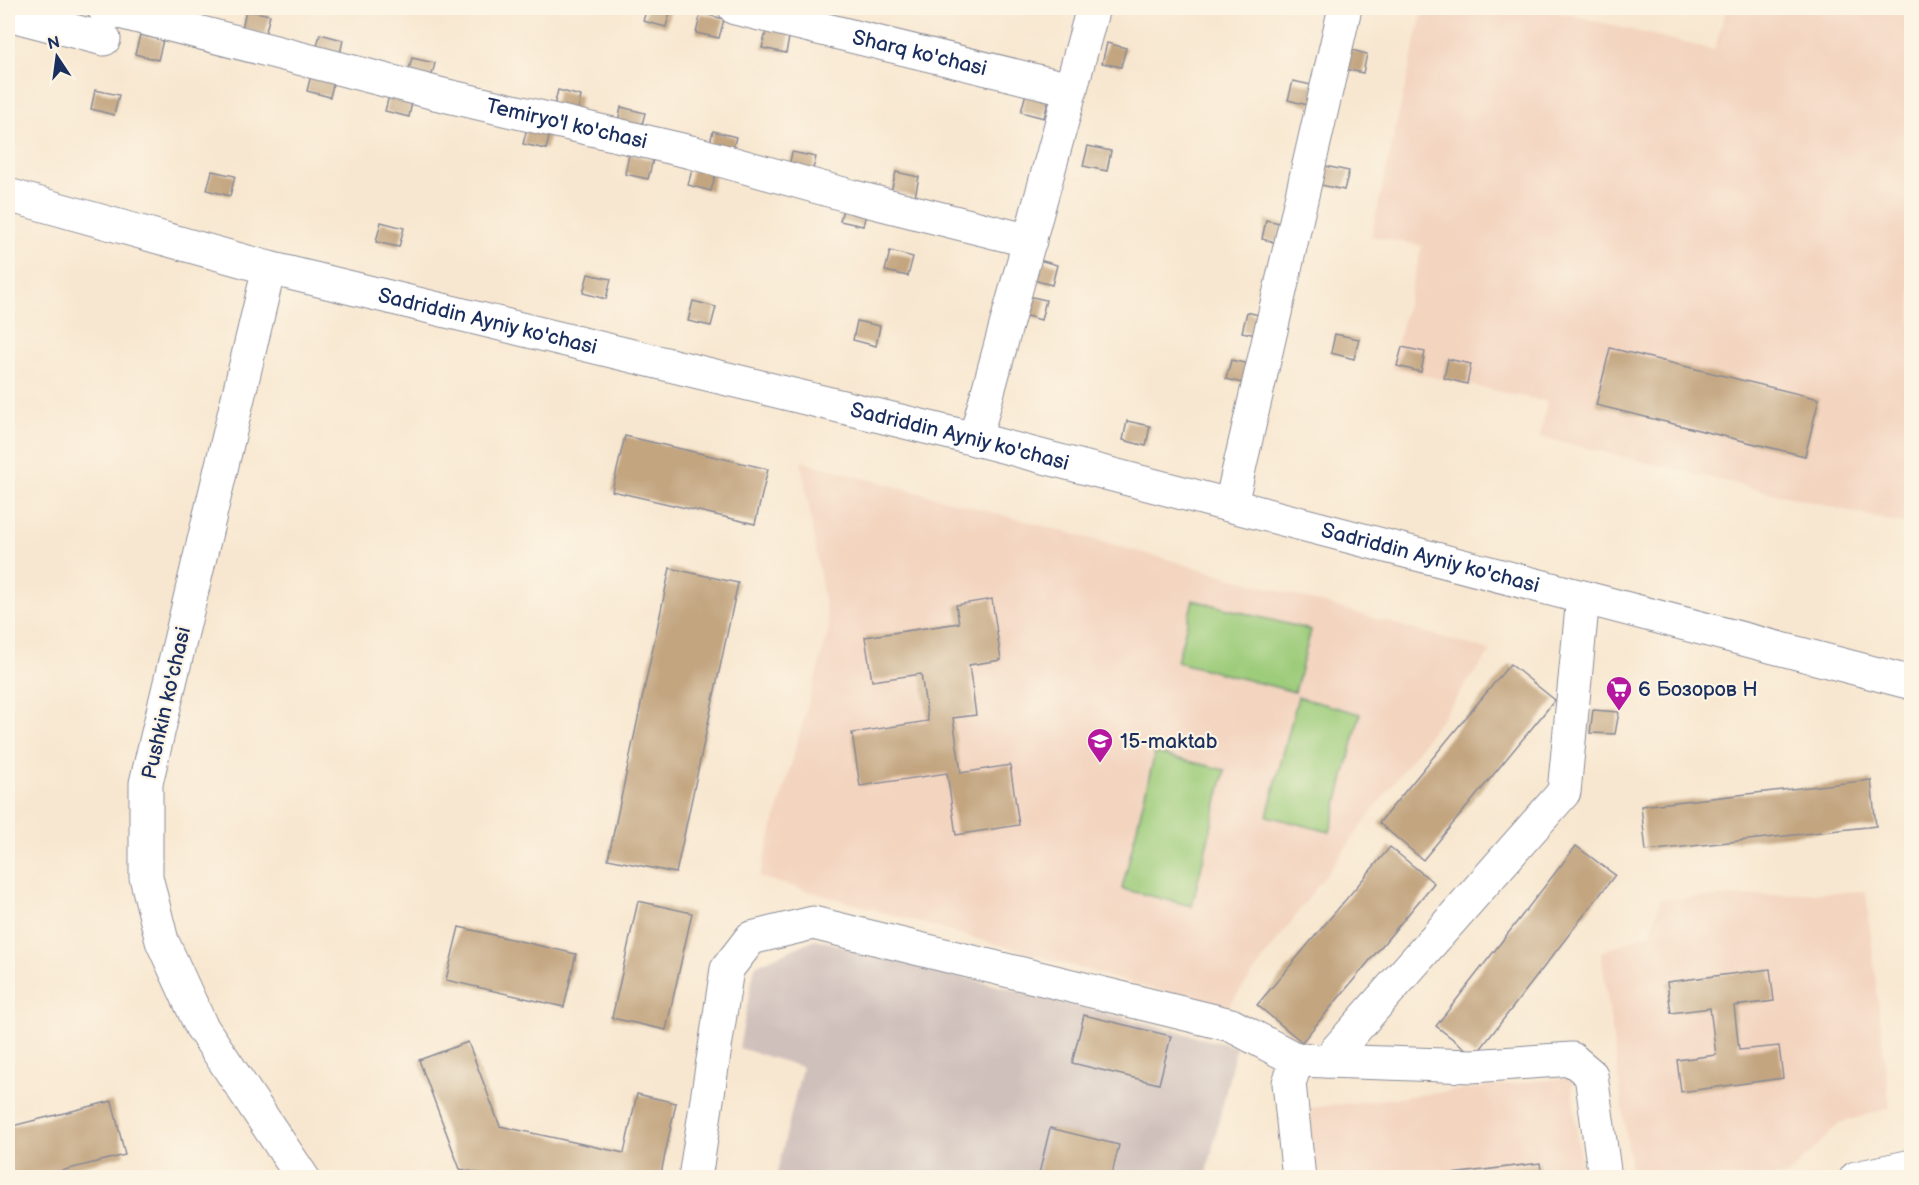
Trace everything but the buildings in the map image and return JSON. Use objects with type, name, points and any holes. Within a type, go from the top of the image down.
[{"type":"street","name":"Sharq ko'chasi","points":[[735,8],[1070,89]]},
{"type":"street","points":[[975,439],[1093,8]]},
{"type":"street","points":[[1231,504],[1345,8]]},
{"type":"street","name":"Temiryo'l ko'chasi","points":[[8,14],[104,23],[439,94],[691,152],[854,197],[1030,241]]},
{"type":"street","name":"Sadriddin Ayniy ko'chasi","points":[[8,195],[268,268],[975,439],[1911,683]]},
{"type":"street","name":"Pushkin ko'chasi","points":[[268,268],[146,783],[146,877],[162,941],[201,1026],[303,1178]]},
{"type":"street","points":[[1299,1178],[1289,1083],[1564,792],[1583,597]]},
{"type":"street","points":[[695,1178],[727,969],[751,938],[813,923],[1231,1024],[1312,1061],[1472,1066],[1572,1059],[1591,1075],[1605,1178]]},
{"type":"street","points":[[1856,1178],[1911,1166]]},
{"type":"shaded area","points":[[1423,8],[1542,8],[1714,50],[1727,8],[1872,8],[1911,17],[1911,526],[1540,437],[1547,402],[1391,368],[1422,246],[1371,236]]},
{"type":"shaded area","name":"15-maktab","points":[[801,461],[1159,557],[1491,651],[1226,1010],[759,877],[829,630]]},
{"type":"shaded area","points":[[1866,891],[1890,1108],[1840,1123],[1786,1177],[1632,1177],[1601,952],[1651,933],[1660,899]]},
{"type":"shaded area","points":[[815,939],[1236,1047],[1206,1178],[776,1177],[802,1067],[739,1048],[755,966]]},
{"type":"shaded area","points":[[1571,1077],[1582,1177],[1311,1177],[1301,1109]]},
{"type":"green space","points":[[1193,600],[1311,630],[1295,692],[1177,662]]},
{"type":"green space","points":[[1298,697],[1360,714],[1330,832],[1267,816]]},
{"type":"green space","points":[[1155,753],[1225,770],[1192,906],[1122,889]]},
{"type":"place","name":"6 Бозоров Н","points":[[1619,712]]},
{"type":"place","name":"15-maktab","points":[[1100,764]]}]
